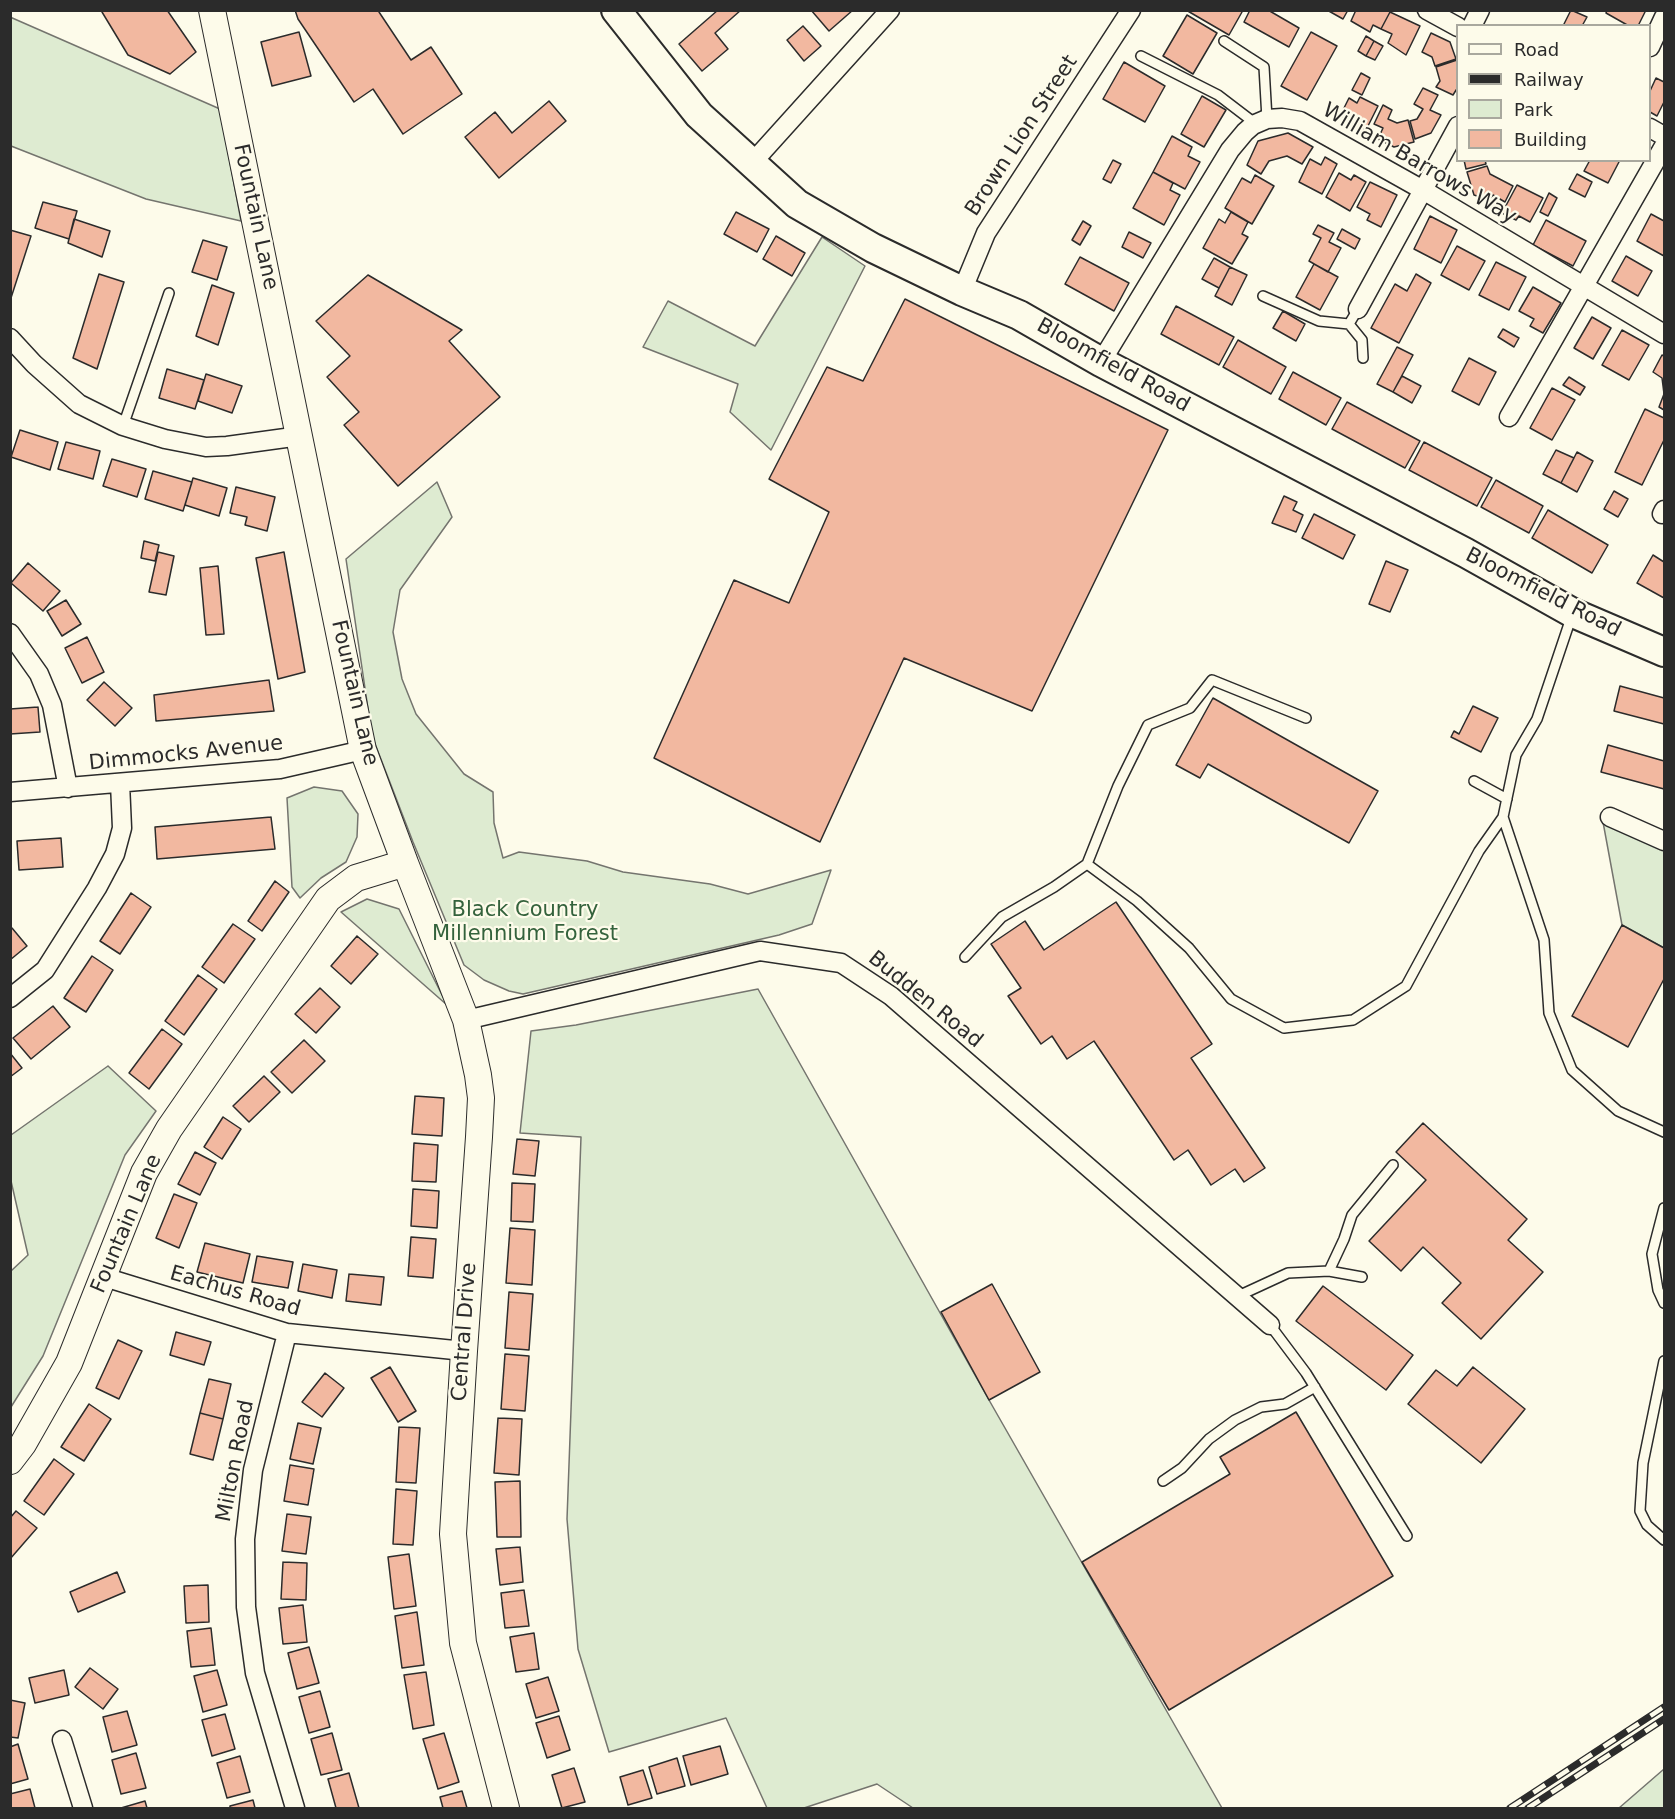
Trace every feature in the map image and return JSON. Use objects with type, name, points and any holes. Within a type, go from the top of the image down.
[{"type":"main road","name":"Bloomfield Road","points":[[616,10],[699,116],[797,204],[873,248],[962,291],[1019,315],[1101,362],[1456,548],[1573,613],[1665,652]]},
{"type":"street","name":"Fountain Lane","points":[[10,1461],[23,1444],[69,1363],[144,1173],[169,1129],[328,899],[356,878],[405,863],[363,750],[212,10]]},
{"type":"street","points":[[752,164],[890,10]]},
{"type":"street","name":"Brown Lion Street","points":[[962,291],[986,233],[1131,10]]},
{"type":"street","points":[[1427,10],[1456,26]]},
{"type":"street","points":[[1473,24],[1480,10]]},
{"type":"street","points":[[1651,45],[1665,17]]},
{"type":"street","name":"William Barrows Way","points":[[1261,121],[1282,118],[1300,121],[1423,190],[1665,334]]},
{"type":"street","points":[[1101,362],[1230,150],[1245,132],[1261,121]]},
{"type":"street","points":[[1651,129],[1665,136]]},
{"type":"street","points":[[1353,317],[1456,130]]},
{"type":"street","points":[[1509,417],[1665,146]]},
{"type":"street","points":[[10,338],[79,404],[123,426],[165,439],[206,447],[300,436]]},
{"type":"street","points":[[10,633],[39,674],[52,705],[68,788]]},
{"type":"street","name":"Dimmocks Avenue","points":[[10,792],[280,769],[363,750]]},
{"type":"street","points":[[10,998],[45,969],[97,888],[115,854],[122,828],[120,783]]},
{"type":"street","points":[[1610,817],[1665,841]]},
{"type":"street","name":"Central Drive","points":[[405,863],[466,1020],[481,1098],[453,1534],[463,1643],[506,1809]]},
{"type":"street","name":"Budden Road","points":[[466,1020],[760,951],[841,963],[891,996],[1270,1325]]},
{"type":"street","name":"Eachus Road","points":[[104,1277],[287,1333],[464,1351]]},
{"type":"street","name":"Milton Road","points":[[287,1333],[253,1470],[245,1550],[246,1607],[255,1673],[295,1809]]},
{"type":"street","points":[[62,1740],[83,1809]]},
{"type":"lane","points":[[1141,56],[1218,95],[1261,121],[1264,67],[1224,41]]},
{"type":"lane","points":[[123,426],[169,293]]},
{"type":"lane","points":[[1263,296],[1319,321],[1353,317],[1362,340],[1363,357]]},
{"type":"lane","points":[[1087,864],[1137,902],[1189,948],[1231,999],[1284,1028],[1353,1020],[1406,986],[1479,851],[1503,817],[1516,755],[1536,719],[1573,613]]},
{"type":"lane","points":[[965,957],[1002,917],[1054,887],[1087,864],[1118,786],[1148,725],[1190,708],[1212,680],[1306,718]]},
{"type":"lane","points":[[1474,781],[1507,799]]},
{"type":"lane","points":[[1503,817],[1545,940],[1550,1013],[1572,1070],[1618,1111],[1665,1132]]},
{"type":"lane","points":[[1329,1271],[1352,1215],[1393,1165]]},
{"type":"lane","points":[[1665,1208],[1652,1254],[1658,1290],[1665,1303]]},
{"type":"lane","points":[[1236,1297],[1288,1273],[1329,1271],[1362,1277]]},
{"type":"lane","points":[[1270,1325],[1315,1387],[1407,1536]]},
{"type":"lane","points":[[1665,1361],[1643,1462],[1640,1511],[1647,1525],[1665,1540]]},
{"type":"lane","points":[[1163,1480],[1182,1468],[1209,1439],[1235,1420],[1261,1407],[1285,1404],[1315,1387]]},
{"type":"green space","points":[[10,17],[220,109],[241,221],[146,199],[11,146]]},
{"type":"green space","points":[[822,237],[865,266],[771,450],[730,412],[738,384],[643,347],[668,301],[755,346]]},
{"type":"green space","name":"Black Country Millennium Forest","points":[[437,482],[452,517],[400,590],[393,632],[402,679],[416,714],[464,774],[493,792],[494,823],[503,858],[519,852],[587,861],[623,872],[710,884],[748,894],[831,870],[812,924],[779,935],[523,994],[509,991],[484,980],[464,965],[372,736],[346,559]]},
{"type":"green space","points":[[314,787],[342,791],[358,814],[357,837],[346,862],[321,878],[300,898],[292,887],[287,798]]},
{"type":"green space","points":[[1603,822],[1664,849],[1664,948],[1622,925]]},
{"type":"green space","points":[[367,899],[399,909],[447,1005],[341,912]]},
{"type":"green space","points":[[758,989],[1222,1808],[913,1808],[877,1784],[804,1808],[767,1808],[726,1718],[609,1752],[578,1649],[567,1519],[581,1137],[520,1133],[531,1031],[576,1025]]},
{"type":"green space","points":[[108,1066],[156,1111],[125,1155],[43,1356],[11,1407],[11,1271],[28,1255],[11,1181],[11,1135]]},
{"type":"green space","points":[[1664,1769],[1664,1808],[1619,1808]]},
{"type":"building","points":[[105,10],[167,10],[196,52],[170,74],[128,55],[102,12]]},
{"type":"building","points":[[295,10],[382,10],[379,12],[411,60],[431,47],[462,94],[403,134],[373,89],[354,102],[298,19]]},
{"type":"building","points":[[718,10],[741,10],[715,33],[728,49],[702,71],[679,44]]},
{"type":"building","points":[[811,10],[853,10],[829,31]]},
{"type":"building","points":[[1186,10],[1240,10],[1242,12],[1229,35]]},
{"type":"building","points":[[1250,10],[1268,10],[1299,28],[1289,47],[1244,22]]},
{"type":"building","points":[[1327,10],[1348,10],[1343,19]]},
{"type":"building","points":[[1356,10],[1388,10],[1390,12],[1381,29],[1373,25],[1370,32],[1351,21]]},
{"type":"building","points":[[1571,10],[1587,17],[1583,24],[1564,24]]},
{"type":"building","points":[[1607,10],[1646,10],[1639,24],[1625,24],[1606,13]]},
{"type":"building","points":[[1390,12],[1420,26],[1406,55],[1388,43],[1392,34],[1381,29]]},
{"type":"building","points":[[1187,15],[1217,33],[1193,74],[1163,56]]},
{"type":"building","points":[[803,26],[821,46],[804,61],[787,40]]},
{"type":"building","points":[[299,32],[311,76],[272,86],[261,42]]},
{"type":"building","points":[[1311,32],[1337,46],[1307,100],[1281,86]]},
{"type":"building","points":[[1431,33],[1450,42],[1456,59],[1435,66],[1432,57],[1422,52]]},
{"type":"building","points":[[1366,36],[1374,41],[1366,56],[1358,51]]},
{"type":"building","points":[[1374,41],[1383,46],[1375,60],[1366,56]]},
{"type":"building","points":[[1456,60],[1456,90],[1453,95],[1436,87],[1440,81],[1436,67]]},
{"type":"building","points":[[1124,62],[1165,86],[1145,122],[1103,99]]},
{"type":"building","points":[[1361,73],[1370,78],[1362,95],[1352,90]]},
{"type":"building","points":[[1656,78],[1664,82],[1664,102],[1657,116],[1651,113],[1651,89]]},
{"type":"building","points":[[1423,88],[1438,95],[1430,110],[1441,115],[1431,133],[1415,139],[1410,121],[1417,119],[1423,109],[1414,104]]},
{"type":"building","points":[[1202,96],[1226,110],[1204,147],[1181,134]]},
{"type":"building","points":[[1360,97],[1378,106],[1366,130],[1340,116],[1349,98],[1357,103]]},
{"type":"building","points":[[549,101],[566,121],[499,178],[465,137],[495,112],[512,133]]},
{"type":"building","points":[[1383,105],[1392,110],[1388,119],[1397,123],[1408,120],[1414,142],[1394,147],[1378,139],[1383,128],[1374,124]]},
{"type":"building","points":[[1288,133],[1313,147],[1302,164],[1287,156],[1269,161],[1261,174],[1247,165],[1258,141]]},
{"type":"building","points":[[1172,136],[1192,147],[1188,156],[1200,162],[1185,189],[1153,172]]},
{"type":"building","points":[[1325,157],[1337,164],[1322,194],[1299,182],[1310,159],[1321,165]]},
{"type":"building","points":[[1113,160],[1121,164],[1111,183],[1103,179]]},
{"type":"building","points":[[1464,162],[1486,162],[1486,164],[1466,169]]},
{"type":"building","points":[[1589,162],[1619,162],[1608,183],[1584,171]]},
{"type":"building","points":[[1487,166],[1490,174],[1513,186],[1505,202],[1493,195],[1489,200],[1474,195],[1467,172]]},
{"type":"building","points":[[1153,172],[1173,183],[1170,190],[1180,195],[1164,225],[1133,208]]},
{"type":"building","points":[[1339,173],[1351,180],[1354,175],[1366,182],[1350,211],[1326,197]]},
{"type":"building","points":[[1577,174],[1592,182],[1585,197],[1569,189]]},
{"type":"building","points":[[1255,175],[1274,186],[1252,224],[1225,208],[1242,178],[1251,183]]},
{"type":"building","points":[[1370,182],[1397,195],[1381,227],[1367,220],[1370,214],[1357,207]]},
{"type":"building","points":[[1517,185],[1543,198],[1530,222],[1519,216],[1516,220],[1502,213]]},
{"type":"building","points":[[1549,193],[1557,198],[1548,216],[1540,212]]},
{"type":"building","points":[[43,202],[77,211],[69,239],[35,228]]},
{"type":"building","points":[[736,212],[769,229],[757,252],[724,234]]},
{"type":"building","points":[[1231,212],[1248,222],[1242,234],[1248,237],[1232,264],[1203,248],[1219,219],[1225,223]]},
{"type":"building","points":[[1651,214],[1664,221],[1664,256],[1637,241]]},
{"type":"building","points":[[1430,216],[1457,230],[1441,263],[1414,249]]},
{"type":"building","points":[[74,219],[110,231],[102,257],[68,243]]},
{"type":"building","points":[[1546,220],[1586,241],[1573,266],[1533,245]]},
{"type":"building","points":[[1083,221],[1091,226],[1080,245],[1072,240]]},
{"type":"building","points":[[1318,225],[1334,233],[1329,242],[1341,248],[1328,272],[1309,261],[1321,238],[1313,234]]},
{"type":"building","points":[[1342,229],[1360,239],[1355,249],[1337,239]]},
{"type":"building","points":[[10,230],[31,236],[10,301]]},
{"type":"building","points":[[1129,232],[1151,243],[1143,258],[1122,247]]},
{"type":"building","points":[[776,236],[805,253],[792,276],[763,259]]},
{"type":"building","points":[[203,240],[227,247],[217,280],[192,272]]},
{"type":"building","points":[[1457,246],[1485,261],[1469,290],[1441,275]]},
{"type":"building","points":[[1626,256],[1652,271],[1638,296],[1612,281]]},
{"type":"building","points":[[1080,257],[1129,283],[1114,311],[1065,284]]},
{"type":"building","points":[[1214,258],[1230,267],[1219,288],[1202,279]]},
{"type":"building","points":[[1496,262],[1526,277],[1509,310],[1479,295]]},
{"type":"building","points":[[1314,264],[1338,277],[1320,310],[1296,297]]},
{"type":"building","points":[[1230,267],[1247,275],[1232,305],[1215,296]]},
{"type":"building","points":[[99,274],[124,282],[97,369],[73,358]]},
{"type":"building","points":[[1416,274],[1431,283],[1399,343],[1371,328],[1395,284],[1407,291]]},
{"type":"building","points":[[368,275],[462,330],[449,341],[500,397],[398,486],[344,425],[359,412],[327,377],[350,356],[316,321]]},
{"type":"building","points":[[212,285],[234,293],[218,345],[196,336]]},
{"type":"building","points":[[1533,287],[1561,303],[1543,333],[1530,326],[1534,319],[1519,311]]},
{"type":"building","points":[[905,299],[1168,430],[1032,711],[904,658],[820,842],[654,758],[734,580],[789,603],[829,512],[769,479],[827,367],[863,381]]},
{"type":"building","points":[[1176,306],[1234,337],[1219,365],[1161,334]]},
{"type":"building","points":[[1283,311],[1305,324],[1296,341],[1273,328]]},
{"type":"building","points":[[1592,317],[1611,328],[1593,359],[1574,348]]},
{"type":"building","points":[[1503,329],[1519,338],[1514,347],[1498,337]]},
{"type":"building","points":[[1622,330],[1649,345],[1629,380],[1602,365]]},
{"type":"building","points":[[1238,340],[1286,367],[1271,394],[1223,367]]},
{"type":"building","points":[[1397,347],[1413,355],[1393,392],[1377,384]]},
{"type":"building","points":[[1662,355],[1664,356],[1664,394],[1662,378],[1653,372]]},
{"type":"building","points":[[1469,358],[1496,372],[1479,405],[1452,391]]},
{"type":"building","points":[[167,369],[204,380],[195,409],[159,398]]},
{"type":"building","points":[[1293,372],[1341,398],[1326,425],[1279,399]]},
{"type":"building","points":[[206,374],[242,386],[232,413],[198,401]]},
{"type":"building","points":[[1402,376],[1421,386],[1412,403],[1393,392]]},
{"type":"building","points":[[1569,377],[1585,387],[1580,395],[1563,385]]},
{"type":"building","points":[[1552,388],[1575,400],[1552,440],[1530,428]]},
{"type":"building","points":[[1664,394],[1664,410],[1659,407]]},
{"type":"building","points":[[1347,402],[1420,441],[1405,468],[1332,429]]},
{"type":"building","points":[[1645,409],[1664,418],[1664,440],[1642,485],[1615,472]]},
{"type":"building","points":[[20,430],[58,442],[50,470],[11,457]]},
{"type":"building","points":[[66,442],[100,451],[93,479],[58,469]]},
{"type":"building","points":[[1424,442],[1492,478],[1477,506],[1409,470]]},
{"type":"building","points":[[1556,450],[1574,458],[1561,483],[1543,474]]},
{"type":"building","points":[[1577,452],[1593,461],[1577,492],[1561,483]]},
{"type":"building","points":[[112,459],[146,469],[137,497],[103,486]]},
{"type":"building","points":[[153,471],[192,482],[183,511],[145,499]]},
{"type":"building","points":[[193,478],[227,488],[219,516],[185,505]]},
{"type":"building","points":[[1496,480],[1543,506],[1529,533],[1481,507]]},
{"type":"building","points":[[236,487],[275,497],[267,531],[245,525],[247,517],[230,513]]},
{"type":"building","points":[[1614,491],[1628,499],[1618,517],[1604,509]]},
{"type":"building","points":[[1284,496],[1297,502],[1293,510],[1303,515],[1296,532],[1272,523]]},
{"type":"building","points":[[1548,510],[1608,545],[1592,573],[1532,538]]},
{"type":"building","points":[[1314,514],[1355,535],[1343,559],[1302,538]]},
{"type":"building","points":[[144,541],[159,545],[155,561],[141,558]]},
{"type":"building","points":[[158,552],[174,556],[166,595],[149,592]]},
{"type":"building","points":[[284,552],[305,672],[278,679],[256,558]]},
{"type":"building","points":[[1653,555],[1664,562],[1664,598],[1637,583]]},
{"type":"building","points":[[1386,561],[1408,570],[1390,612],[1369,604]]},
{"type":"building","points":[[28,563],[60,591],[43,611],[11,583]]},
{"type":"building","points":[[218,566],[224,634],[206,635],[200,568]]},
{"type":"building","points":[[66,600],[81,624],[62,636],[47,611]]},
{"type":"building","points":[[87,637],[104,672],[82,683],[65,648]]},
{"type":"building","points":[[269,680],[274,711],[156,721],[154,695]]},
{"type":"building","points":[[104,682],[132,708],[115,726],[87,700]]},
{"type":"building","points":[[1620,686],[1664,698],[1664,724],[1614,711]]},
{"type":"building","points":[[1213,698],[1378,791],[1349,843],[1208,764],[1200,778],[1176,765]]},
{"type":"building","points":[[1473,706],[1498,718],[1481,752],[1451,737],[1454,731],[1459,734]]},
{"type":"building","points":[[38,707],[40,732],[10,734],[10,709]]},
{"type":"building","points":[[1608,745],[1664,761],[1664,789],[1601,772]]},
{"type":"building","points":[[271,817],[275,849],[157,859],[155,827]]},
{"type":"building","points":[[61,838],[63,867],[19,870],[17,841]]},
{"type":"building","points":[[275,881],[289,892],[262,931],[248,921]]},
{"type":"building","points":[[131,893],[151,907],[120,954],[100,941]]},
{"type":"building","points":[[1116,902],[1212,1044],[1191,1058],[1265,1168],[1244,1182],[1235,1169],[1211,1185],[1188,1150],[1174,1160],[1094,1041],[1067,1059],[1052,1036],[1041,1044],[1008,996],[1021,988],[991,944],[1025,921],[1044,950]]},
{"type":"building","points":[[233,924],[255,939],[224,983],[202,967]]},
{"type":"building","points":[[1622,925],[1664,948],[1664,979],[1628,1047],[1572,1016]]},
{"type":"building","points":[[12,928],[27,946],[10,960],[10,929]]},
{"type":"building","points":[[357,936],[378,954],[351,984],[331,966]]},
{"type":"building","points":[[92,956],[113,970],[86,1012],[64,998]]},
{"type":"building","points":[[198,975],[217,989],[184,1035],[165,1021]]},
{"type":"building","points":[[320,988],[340,1007],[316,1033],[295,1014]]},
{"type":"building","points":[[53,1006],[70,1027],[31,1059],[13,1038]]},
{"type":"building","points":[[162,1029],[182,1044],[149,1089],[129,1073]]},
{"type":"building","points":[[304,1040],[325,1061],[292,1093],[271,1072]]},
{"type":"building","points":[[10,1053],[22,1068],[10,1077]]},
{"type":"building","points":[[264,1076],[280,1092],[249,1122],[233,1106]]},
{"type":"building","points":[[415,1096],[444,1098],[442,1136],[412,1134]]},
{"type":"building","points":[[223,1117],[241,1129],[222,1159],[204,1147]]},
{"type":"building","points":[[1423,1123],[1527,1219],[1508,1240],[1543,1272],[1481,1339],[1442,1303],[1461,1283],[1423,1247],[1401,1271],[1369,1241],[1426,1180],[1396,1152]]},
{"type":"building","points":[[517,1139],[539,1141],[535,1176],[513,1174]]},
{"type":"building","points":[[414,1143],[438,1145],[436,1182],[412,1181]]},
{"type":"building","points":[[195,1152],[216,1163],[200,1195],[178,1184]]},
{"type":"building","points":[[512,1183],[535,1184],[533,1222],[511,1221]]},
{"type":"building","points":[[413,1189],[439,1191],[437,1228],[411,1226]]},
{"type":"building","points":[[174,1194],[197,1203],[179,1248],[156,1238]]},
{"type":"building","points":[[510,1228],[535,1230],[532,1285],[506,1283]]},
{"type":"building","points":[[411,1237],[436,1239],[433,1278],[408,1276]]},
{"type":"building","points":[[205,1243],[250,1254],[243,1283],[197,1272]]},
{"type":"building","points":[[257,1256],[293,1262],[288,1288],[252,1282]]},
{"type":"building","points":[[303,1264],[337,1270],[332,1298],[298,1291]]},
{"type":"building","points":[[349,1274],[384,1277],[381,1305],[346,1301]]},
{"type":"building","points":[[992,1284],[1040,1372],[989,1400],[941,1312]]},
{"type":"building","points":[[1323,1286],[1413,1355],[1386,1390],[1296,1321]]},
{"type":"building","points":[[509,1292],[533,1294],[529,1350],[505,1348]]},
{"type":"building","points":[[176,1332],[211,1342],[204,1365],[170,1355]]},
{"type":"building","points":[[118,1340],[142,1351],[119,1399],[96,1388]]},
{"type":"building","points":[[505,1354],[529,1356],[525,1411],[501,1409]]},
{"type":"building","points":[[390,1367],[416,1411],[398,1422],[371,1378]]},
{"type":"building","points":[[1473,1367],[1525,1409],[1481,1463],[1408,1404],[1436,1370],[1457,1386]]},
{"type":"building","points":[[325,1373],[344,1388],[322,1417],[302,1402]]},
{"type":"building","points":[[209,1379],[231,1384],[223,1419],[200,1413]]},
{"type":"building","points":[[89,1404],[111,1419],[84,1461],[61,1447]]},
{"type":"building","points":[[1296,1412],[1393,1576],[1169,1710],[1082,1562],[1230,1474],[1220,1457]]},
{"type":"building","points":[[200,1413],[223,1419],[213,1460],[190,1454]]},
{"type":"building","points":[[498,1418],[522,1419],[519,1475],[494,1473]]},
{"type":"building","points":[[298,1423],[321,1428],[313,1464],[290,1459]]},
{"type":"building","points":[[399,1427],[420,1428],[416,1483],[396,1482]]},
{"type":"building","points":[[54,1459],[74,1474],[44,1515],[24,1501]]},
{"type":"building","points":[[290,1465],[314,1469],[308,1505],[284,1501]]},
{"type":"building","points":[[520,1481],[521,1537],[497,1537],[495,1482]]},
{"type":"building","points":[[396,1489],[417,1491],[413,1545],[393,1544]]},
{"type":"building","points":[[16,1511],[37,1528],[10,1559],[10,1518]]},
{"type":"building","points":[[287,1514],[311,1517],[306,1554],[282,1551]]},
{"type":"building","points":[[520,1547],[523,1582],[500,1585],[496,1549]]},
{"type":"building","points":[[409,1554],[416,1606],[394,1609],[388,1557]]},
{"type":"building","points":[[283,1562],[307,1563],[306,1600],[281,1599]]},
{"type":"building","points":[[117,1572],[125,1592],[78,1612],[70,1592]]},
{"type":"building","points":[[208,1585],[209,1622],[186,1623],[184,1586]]},
{"type":"building","points":[[524,1590],[529,1626],[505,1628],[501,1593]]},
{"type":"building","points":[[303,1605],[307,1642],[283,1644],[279,1608]]},
{"type":"building","points":[[417,1612],[424,1665],[402,1668],[395,1616]]},
{"type":"building","points":[[211,1628],[215,1665],[191,1667],[187,1631]]},
{"type":"building","points":[[534,1633],[539,1669],[516,1672],[510,1637]]},
{"type":"building","points":[[309,1647],[319,1683],[297,1689],[288,1653]]},
{"type":"building","points":[[90,1668],[118,1689],[103,1709],[75,1687]]},
{"type":"building","points":[[64,1670],[69,1695],[35,1703],[29,1678]]},
{"type":"building","points":[[217,1670],[227,1705],[203,1712],[194,1676]]},
{"type":"building","points":[[426,1672],[434,1725],[413,1729],[404,1675]]},
{"type":"building","points":[[548,1677],[559,1711],[536,1718],[526,1684]]},
{"type":"building","points":[[320,1691],[330,1727],[309,1733],[299,1697]]},
{"type":"building","points":[[10,1700],[25,1703],[18,1738],[10,1737]]},
{"type":"building","points":[[127,1711],[137,1745],[112,1752],[103,1717]]},
{"type":"building","points":[[225,1714],[235,1749],[212,1756],[202,1720]]},
{"type":"building","points":[[559,1716],[570,1750],[547,1758],[536,1723]]},
{"type":"building","points":[[332,1733],[342,1770],[321,1775],[311,1739]]},
{"type":"building","points":[[444,1733],[459,1782],[438,1789],[423,1739]]},
{"type":"building","points":[[18,1744],[28,1779],[10,1784],[10,1747]]},
{"type":"building","points":[[720,1746],[728,1774],[691,1785],[683,1756]]},
{"type":"building","points":[[136,1753],[146,1788],[121,1794],[112,1760]]},
{"type":"building","points":[[240,1756],[250,1792],[227,1798],[217,1763]]},
{"type":"building","points":[[677,1758],[685,1786],[657,1794],[649,1767]]},
{"type":"building","points":[[574,1768],[585,1802],[562,1808],[552,1775]]},
{"type":"building","points":[[643,1770],[652,1798],[628,1805],[620,1777]]},
{"type":"building","points":[[349,1773],[359,1808],[336,1808],[328,1779]]},
{"type":"building","points":[[30,1789],[35,1808],[10,1808],[10,1794]]},
{"type":"building","points":[[462,1791],[467,1808],[443,1808],[440,1797]]},
{"type":"building","points":[[253,1800],[255,1808],[230,1808],[230,1806]]},
{"type":"building","points":[[145,1801],[147,1808],[121,1808]]},
{"type":"railway","points":[[1510,1808],[1664,1707]]},
{"type":"railway","points":[[1528,1808],[1664,1719]]}]
